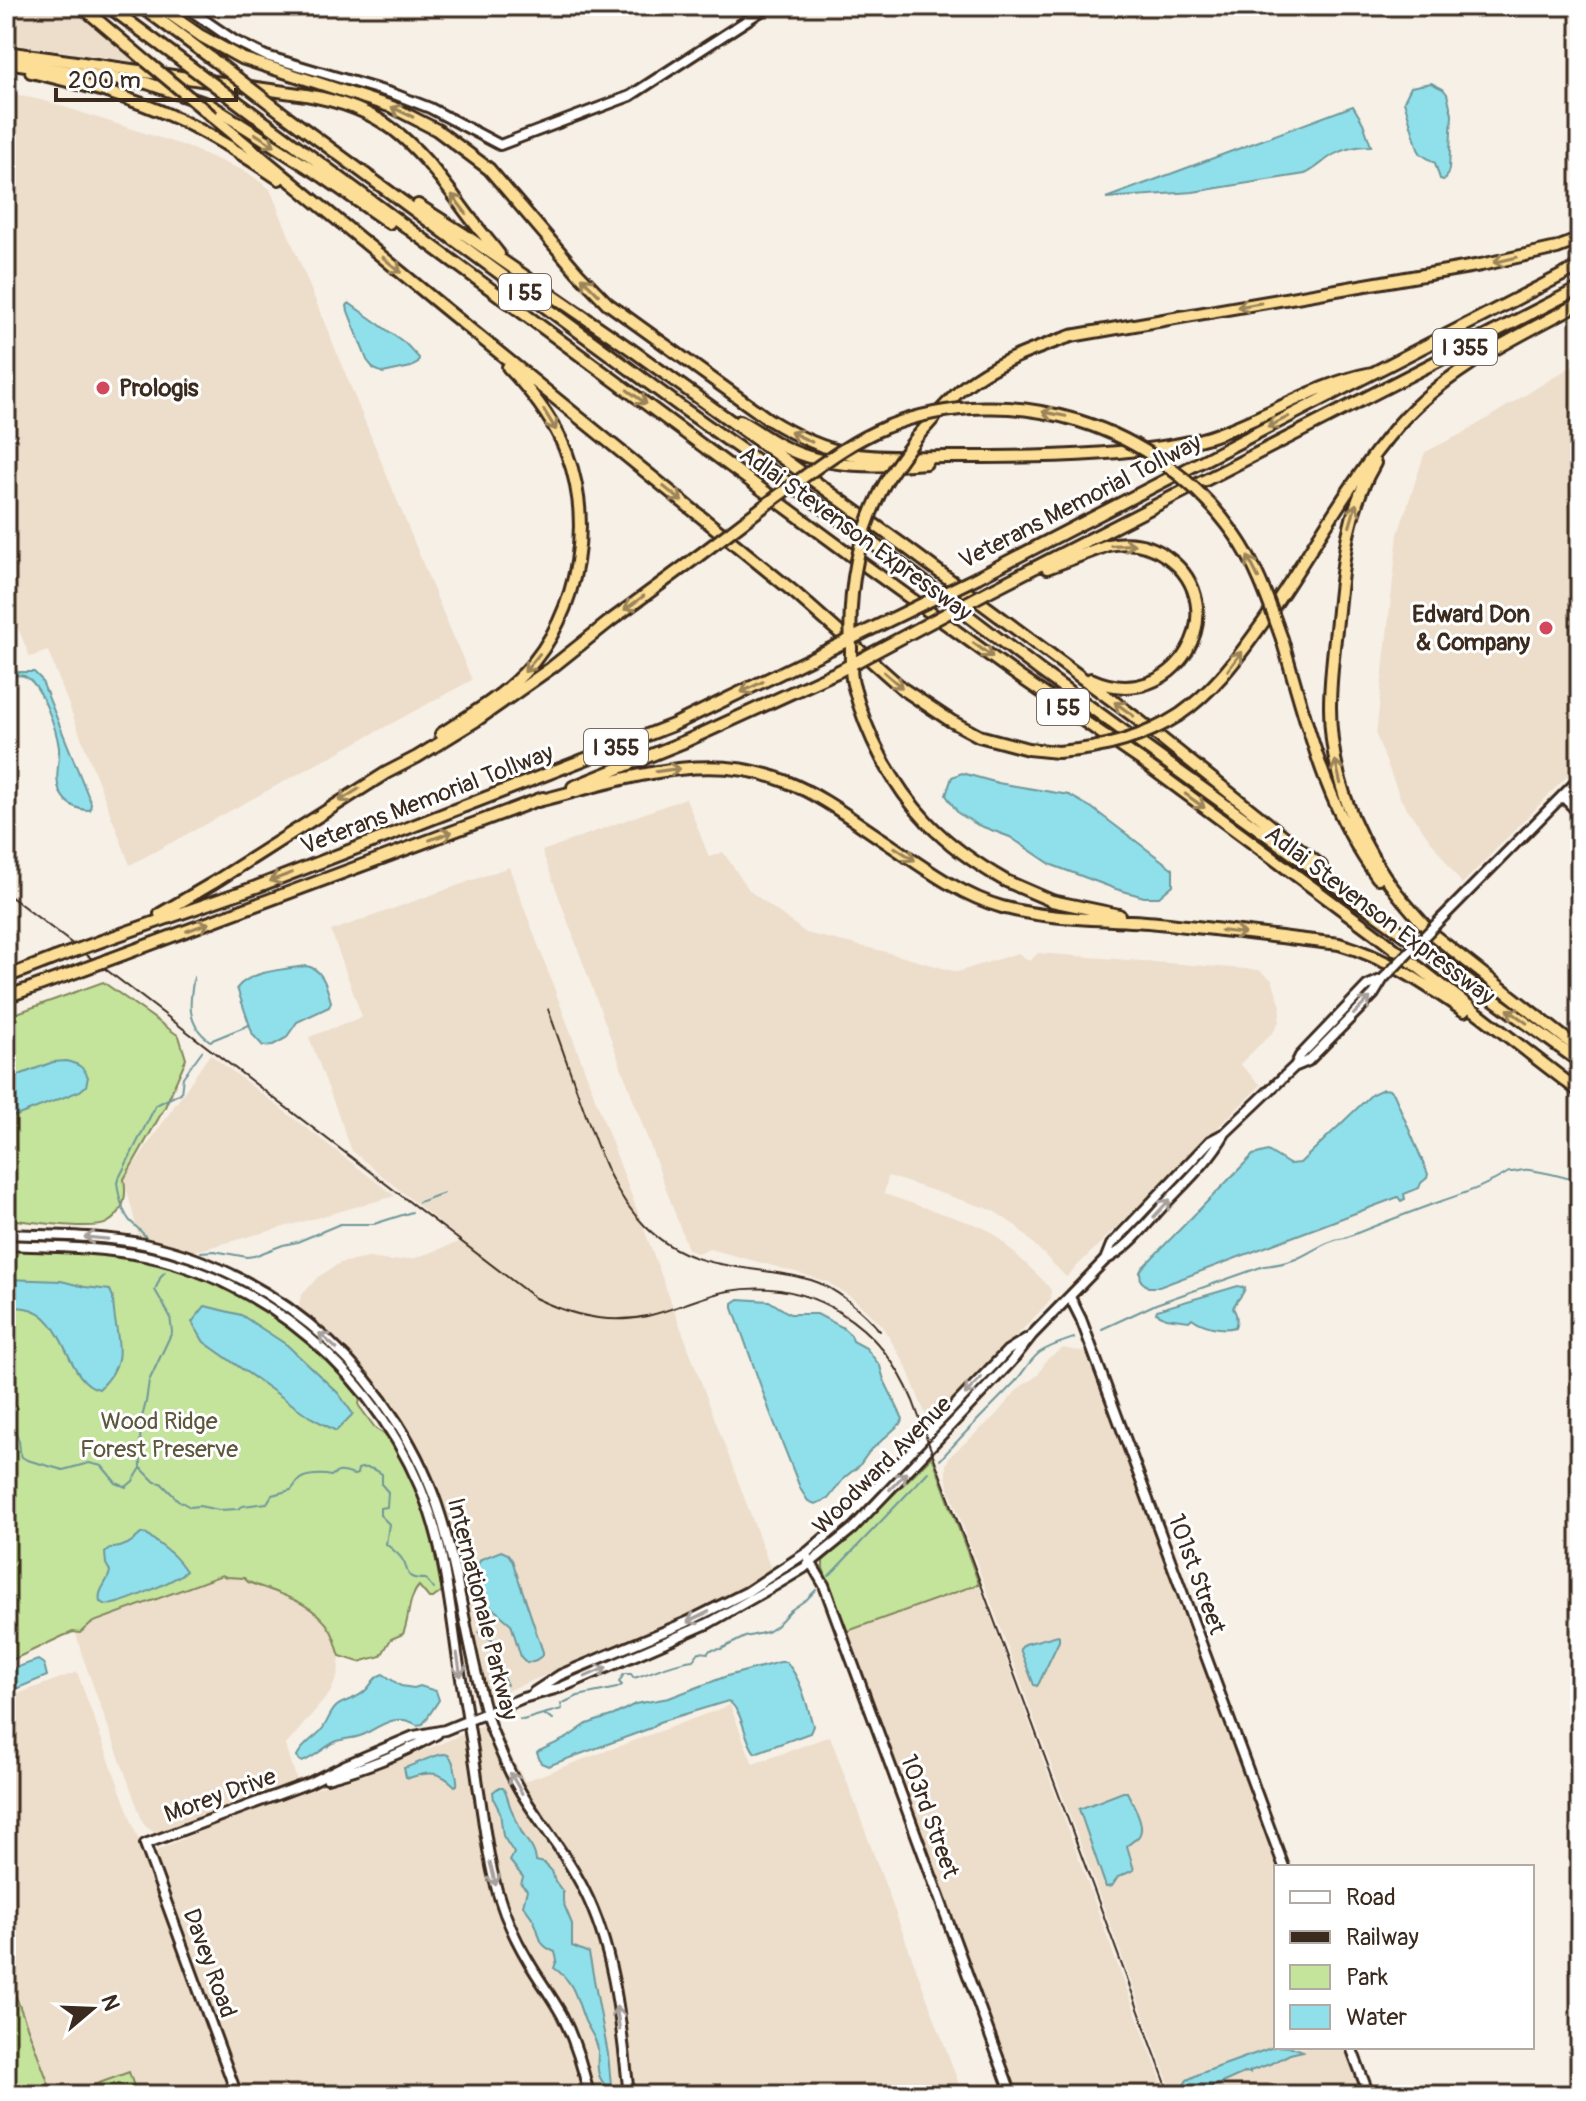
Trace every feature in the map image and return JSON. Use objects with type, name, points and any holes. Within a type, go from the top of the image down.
[{"type":"highway","points":[[81,6],[482,339],[795,593],[903,689],[979,736],[1028,749],[1058,752],[1124,741],[1179,715],[1209,691],[1237,659],[1365,468],[1399,424],[1449,377],[1580,303]]},
{"type":"highway","name":"Adlai Stevenson Expressway","points":[[108,6],[991,657],[1151,768],[1374,933],[1580,1092]]},
{"type":"highway","name":"Adlai Stevenson Expressway","points":[[141,6],[718,434],[881,550],[1042,672],[1580,1062]]},
{"type":"highway","points":[[158,6],[201,36],[241,58],[392,107],[437,130],[489,169],[607,303],[756,410],[791,433],[817,444],[851,454],[878,457],[1090,454],[1163,448],[1230,430],[1345,378],[1372,373]]},
{"type":"highway","points":[[6,52],[325,98],[357,108],[382,121],[415,148],[507,265]]},
{"type":"highway","points":[[6,64],[97,88],[177,118],[248,157],[332,215]]},
{"type":"highway","points":[[6,64],[147,83],[210,105],[322,176],[574,351]]},
{"type":"highway","points":[[346,158],[465,235],[903,545],[1149,728],[1274,826],[1387,921]]},
{"type":"highway","points":[[1156,923],[1052,901],[1006,881],[955,848],[929,824],[903,793],[882,759],[852,681],[851,598],[858,552],[879,494],[891,473],[917,437],[966,385],[1015,357],[1071,336],[1481,265],[1557,248],[1580,239]]},
{"type":"highway","name":"Veterans Memorial Tollway","points":[[6,977],[140,926],[256,887],[673,725],[978,577],[1580,266]]},
{"type":"highway","name":"Veterans Memorial Tollway","points":[[6,997],[538,801],[686,741],[839,671],[1580,288]]},
{"type":"highway","points":[[140,926],[386,773],[495,699],[525,672],[554,629],[569,596],[579,555],[577,494],[570,460],[540,404],[482,339]]},
{"type":"highway","points":[[693,395],[783,447],[832,462],[915,464],[988,457]]},
{"type":"highway","points":[[386,773],[513,696],[831,457],[861,438],[923,416],[975,409],[1039,411],[1089,423],[1131,442],[1162,461],[1195,488],[1220,515],[1243,547],[1264,590],[1310,735],[1339,811],[1368,864],[1411,915],[1432,934],[1580,1050]]},
{"type":"highway","points":[[1399,424],[1365,483],[1345,546],[1330,720],[1338,773],[1359,833],[1386,879],[1432,934]]},
{"type":"highway","points":[[993,589],[1018,582],[1099,547],[1128,543],[1154,549],[1173,562],[1189,582],[1196,603],[1195,633],[1184,657],[1162,677],[1133,687],[1119,688],[1090,678],[1012,627]]},
{"type":"highway","points":[[538,801],[667,770],[715,766],[759,772],[811,793],[984,901],[1030,913],[1156,923],[1339,944],[1363,951],[1428,987],[1548,1068]]},
{"type":"street","points":[[184,6],[235,41],[266,56],[394,94],[450,118],[500,145],[630,96],[769,6]]},
{"type":"street","name":"Woodward Avenue","points":[[469,1721],[523,1698],[562,1687],[709,1623],[852,1529],[1011,1362],[1032,1335],[1105,1260],[1111,1245],[1210,1141],[1225,1133],[1295,1066],[1308,1061],[1374,994],[1383,979],[1580,778]]},
{"type":"street","points":[[1563,797],[1580,814]]},
{"type":"street","name":"Internationale Parkway","points":[[6,1234],[124,1241],[179,1254],[236,1276],[287,1307],[330,1342],[395,1418],[424,1471],[441,1517],[486,1715],[513,1778],[568,1861],[596,1918],[607,1950],[613,1982],[629,2095]]},
{"type":"street","name":"Internationale Parkway","points":[[6,1245],[115,1251],[144,1256],[235,1287],[283,1316],[336,1362],[370,1401],[398,1442],[422,1491],[439,1543],[488,1856],[497,1890],[520,1947],[567,2027],[578,2053],[589,2095]]},
{"type":"street","points":[[173,1264],[179,1254]]},
{"type":"street","name":"101st Street","points":[[1070,1297],[1081,1319],[1283,1865]]},
{"type":"street","name":"103rd Street","points":[[808,1558],[824,1585],[1012,2095]]},
{"type":"street","name":"Morey Drive","points":[[145,1844],[309,1783],[414,1736],[469,1721]]},
{"type":"street","name":"Davey Road","points":[[145,1844],[237,2095]]},
{"type":"street","points":[[1352,2049],[1369,2095]]},
{"type":"shaded area","points":[[6,6],[72,6],[137,62],[6,43]]},
{"type":"shaded area","points":[[6,92],[49,102],[185,146],[247,172],[270,189],[472,680],[130,865],[48,651],[30,657],[18,628],[6,633]]},
{"type":"shaded area","points":[[1580,361],[1580,763],[1462,884],[1401,800],[1376,735],[1398,534],[1425,452],[1465,432]]},
{"type":"shaded area","points":[[686,798],[709,857],[723,852],[750,891],[806,933],[957,972],[1018,953],[1030,961],[1038,953],[1259,970],[1272,980],[1281,1006],[1279,1021],[1274,1031],[1240,1064],[1261,1085],[1066,1277],[1016,1226],[992,1210],[888,1176],[884,1194],[992,1232],[1051,1290],[1046,1305],[930,1426],[905,1364],[881,1325],[854,1299],[827,1282],[799,1273],[710,1249],[696,1253],[688,1249],[542,851]]},
{"type":"shaded area","points":[[509,867],[772,1572],[704,1610],[495,1696],[484,1689],[449,1528],[425,1463],[399,1416],[371,1378],[339,1344],[302,1312],[299,1303],[301,1296],[318,1277],[340,1263],[369,1258],[390,1261],[415,1258],[462,1241],[352,1151],[309,1037],[362,1017],[331,931]]},
{"type":"shaded area","points":[[210,1054],[395,1196],[186,1254],[140,1241],[124,1179]]},
{"type":"shaded area","points":[[1063,1348],[1085,1352],[1278,1865],[1274,1865],[1274,2047],[1183,2082],[1193,2092],[1199,2091],[1300,2051],[1296,2049],[1347,2049],[1364,2095],[1173,2095],[946,1475],[949,1457],[993,1418],[1019,1388],[1038,1375],[1047,1359]]},
{"type":"shaded area","points":[[222,1575],[244,1578],[316,1613],[330,1630],[340,1656],[338,1675],[330,1693],[286,1745],[297,1781],[153,1832],[142,1820],[75,1630]]},
{"type":"shaded area","points":[[979,1584],[1167,2095],[1018,2095],[845,1632]]},
{"type":"shaded area","points":[[77,1672],[232,2095],[137,2095],[129,2072],[67,2095],[53,2095],[6,1970],[6,1698]]},
{"type":"shaded area","points":[[730,1705],[753,1764],[830,1736],[963,2095],[244,2095],[155,1851],[217,1824],[435,1746],[496,1720],[525,1781]]},
{"type":"green space","points":[[103,982],[179,1036],[186,1059],[165,1107],[124,1179],[123,1204],[113,1219],[88,1226],[6,1219],[6,1017]]},
{"type":"green space","name":"Wood Ridge Forest Preserve","points":[[6,1250],[93,1254],[159,1264],[225,1288],[283,1324],[335,1370],[360,1397],[359,1406],[376,1429],[389,1437],[429,1525],[442,1591],[429,1598],[419,1586],[412,1597],[403,1634],[391,1639],[381,1656],[359,1662],[340,1656],[324,1621],[305,1606],[244,1578],[222,1575],[91,1623],[80,1633],[63,1636],[6,1663]]},
{"type":"green space","points":[[932,1456],[979,1584],[845,1632],[823,1561]]},
{"type":"green space","points":[[6,1970],[51,2090],[53,2095],[6,2095]]},
{"type":"green space","points":[[129,2072],[137,2095],[67,2095]]},
{"type":"water","points":[[1431,83],[1447,94],[1452,114],[1449,169],[1443,180],[1435,163],[1418,149],[1404,101],[1411,87]]},
{"type":"water","points":[[1353,106],[1371,146],[1338,153],[1305,174],[1193,192],[1106,198]]},
{"type":"water","points":[[349,303],[405,343],[419,358],[418,363],[383,373],[374,369],[367,360],[348,311]]},
{"type":"water","points":[[6,665],[18,672],[34,672],[41,679],[91,803],[90,810],[72,806],[60,792],[57,776],[59,748],[47,708],[30,680],[20,675],[6,679]]},
{"type":"water","points":[[962,773],[998,783],[1069,795],[1092,808],[1173,869],[1173,885],[1159,897],[1144,897],[1052,865],[1010,837],[978,825],[958,813],[946,795],[952,777]]},
{"type":"water","points":[[306,966],[317,970],[323,980],[331,1002],[329,1007],[297,1022],[286,1038],[263,1046],[253,1035],[237,988],[259,974]]},
{"type":"water","points":[[66,1061],[84,1070],[88,1077],[86,1086],[80,1091],[6,1118],[6,1080],[53,1062]]},
{"type":"water","points":[[1383,1089],[1394,1094],[1428,1174],[1419,1188],[1404,1194],[1405,1199],[1401,1201],[1398,1197],[1159,1287],[1148,1287],[1141,1281],[1142,1268],[1253,1155],[1268,1151],[1289,1164],[1300,1163],[1372,1094]]},
{"type":"water","points":[[6,1279],[61,1281],[110,1290],[118,1357],[116,1367],[99,1389],[88,1384],[79,1374],[50,1322],[39,1313],[25,1308],[6,1308]]},
{"type":"water","points":[[1238,1286],[1245,1288],[1233,1308],[1237,1317],[1235,1327],[1212,1327],[1192,1318],[1189,1321],[1166,1318],[1156,1313],[1157,1310]]},
{"type":"water","points":[[739,1299],[769,1301],[790,1314],[817,1314],[842,1327],[853,1341],[866,1348],[880,1366],[903,1419],[845,1477],[828,1499],[815,1504],[808,1501],[801,1490],[733,1308],[733,1303]]},
{"type":"water","points":[[205,1306],[241,1315],[287,1345],[338,1393],[353,1414],[336,1431],[310,1417],[204,1342],[192,1322]]},
{"type":"water","points":[[142,1533],[172,1554],[186,1571],[129,1599],[109,1605],[100,1602],[100,1593],[110,1571],[105,1553],[110,1548],[127,1544]]},
{"type":"water","points":[[501,1551],[512,1560],[543,1652],[536,1660],[527,1663],[521,1657],[511,1624],[484,1601],[477,1566],[481,1559]]},
{"type":"water","points":[[1058,1635],[1059,1641],[1039,1683],[1034,1685],[1020,1649],[1025,1644]]},
{"type":"water","points":[[38,1660],[44,1664],[47,1676],[6,1693],[6,1671]]},
{"type":"water","points":[[786,1662],[800,1684],[813,1726],[810,1733],[755,1753],[737,1711],[728,1701],[659,1722],[651,1728],[548,1766],[541,1763],[537,1753],[587,1724],[635,1704],[669,1698],[727,1676]]},
{"type":"water","points":[[383,1674],[401,1686],[420,1686],[436,1691],[439,1700],[423,1724],[390,1721],[361,1736],[335,1742],[302,1762],[299,1760],[297,1756],[300,1751],[320,1732],[335,1708],[362,1694]]},
{"type":"water","points":[[443,1754],[452,1760],[457,1785],[434,1774],[406,1777],[404,1768]]},
{"type":"water","points":[[498,1788],[505,1791],[536,1861],[544,1863],[552,1871],[563,1892],[563,1902],[572,1924],[572,1946],[589,1953],[611,2085],[605,2085],[600,2077],[596,2042],[571,1985],[554,1968],[557,1960],[555,1952],[542,1943],[534,1921],[523,1905],[527,1890],[521,1884],[523,1877],[510,1861],[514,1853],[503,1836],[500,1812],[494,1800],[493,1792]]},
{"type":"water","points":[[1127,1792],[1141,1828],[1138,1837],[1127,1846],[1134,1870],[1106,1887],[1079,1809]]},
{"type":"water","points":[[1274,2047],[1303,2051],[1250,2073],[1188,2093],[1183,2086],[1199,2074]]},
{"type":"waterway","points":[[194,977],[191,1012],[197,1027],[210,1041],[249,1025]]},
{"type":"waterway","points":[[148,1241],[125,1213],[117,1182],[156,1105],[181,1093],[183,1077],[202,1051]]},
{"type":"waterway","points":[[1102,1329],[1156,1304],[1264,1266],[1296,1259],[1332,1241],[1472,1190],[1509,1172],[1529,1170],[1577,1181]]},
{"type":"waterway","points":[[419,1202],[444,1193]]},
{"type":"waterway","points":[[201,1252],[254,1256],[340,1224],[374,1224],[412,1212]]},
{"type":"waterway","points":[[6,1407],[22,1457],[63,1470],[89,1463],[102,1466],[116,1483],[126,1487],[141,1468],[140,1425],[149,1381],[172,1332],[170,1316],[155,1290],[165,1272]]},
{"type":"waterway","points":[[940,1460],[1015,1382],[1035,1356],[1074,1338]]},
{"type":"waterway","points":[[141,1468],[190,1507],[219,1510],[267,1503],[272,1495],[291,1490],[306,1477],[331,1476],[340,1472],[354,1475],[358,1469],[373,1469],[382,1474],[382,1485],[388,1492],[387,1507],[380,1508],[380,1515],[389,1524],[386,1544],[401,1557],[410,1576],[426,1579],[434,1589]]},
{"type":"waterway","points":[[829,1576],[928,1472]]},
{"type":"waterway","points":[[543,1714],[562,1709],[561,1704],[578,1696],[617,1688],[622,1685],[619,1682],[624,1674],[631,1674],[634,1678],[693,1660],[699,1652],[708,1653],[745,1637],[767,1632],[816,1590]]},
{"type":"waterway","points":[[478,1632],[492,1640],[507,1685]]},
{"type":"waterway","points":[[520,1719],[543,1714],[553,1719]]},
{"type":"railway","points":[[6,893],[535,1298],[576,1314],[604,1319],[632,1319],[729,1291],[759,1289],[788,1292],[816,1300],[840,1313],[883,1350],[900,1374],[913,1401],[1170,2095]]},
{"type":"railway","points":[[548,1009],[607,1170],[623,1199],[645,1226],[664,1242],[703,1260],[820,1283],[848,1301],[880,1331]]},
{"type":"place","name":"Prologis","points":[[103,388]]},
{"type":"place","name":"Edward Don & Company","points":[[1546,628]]}]
